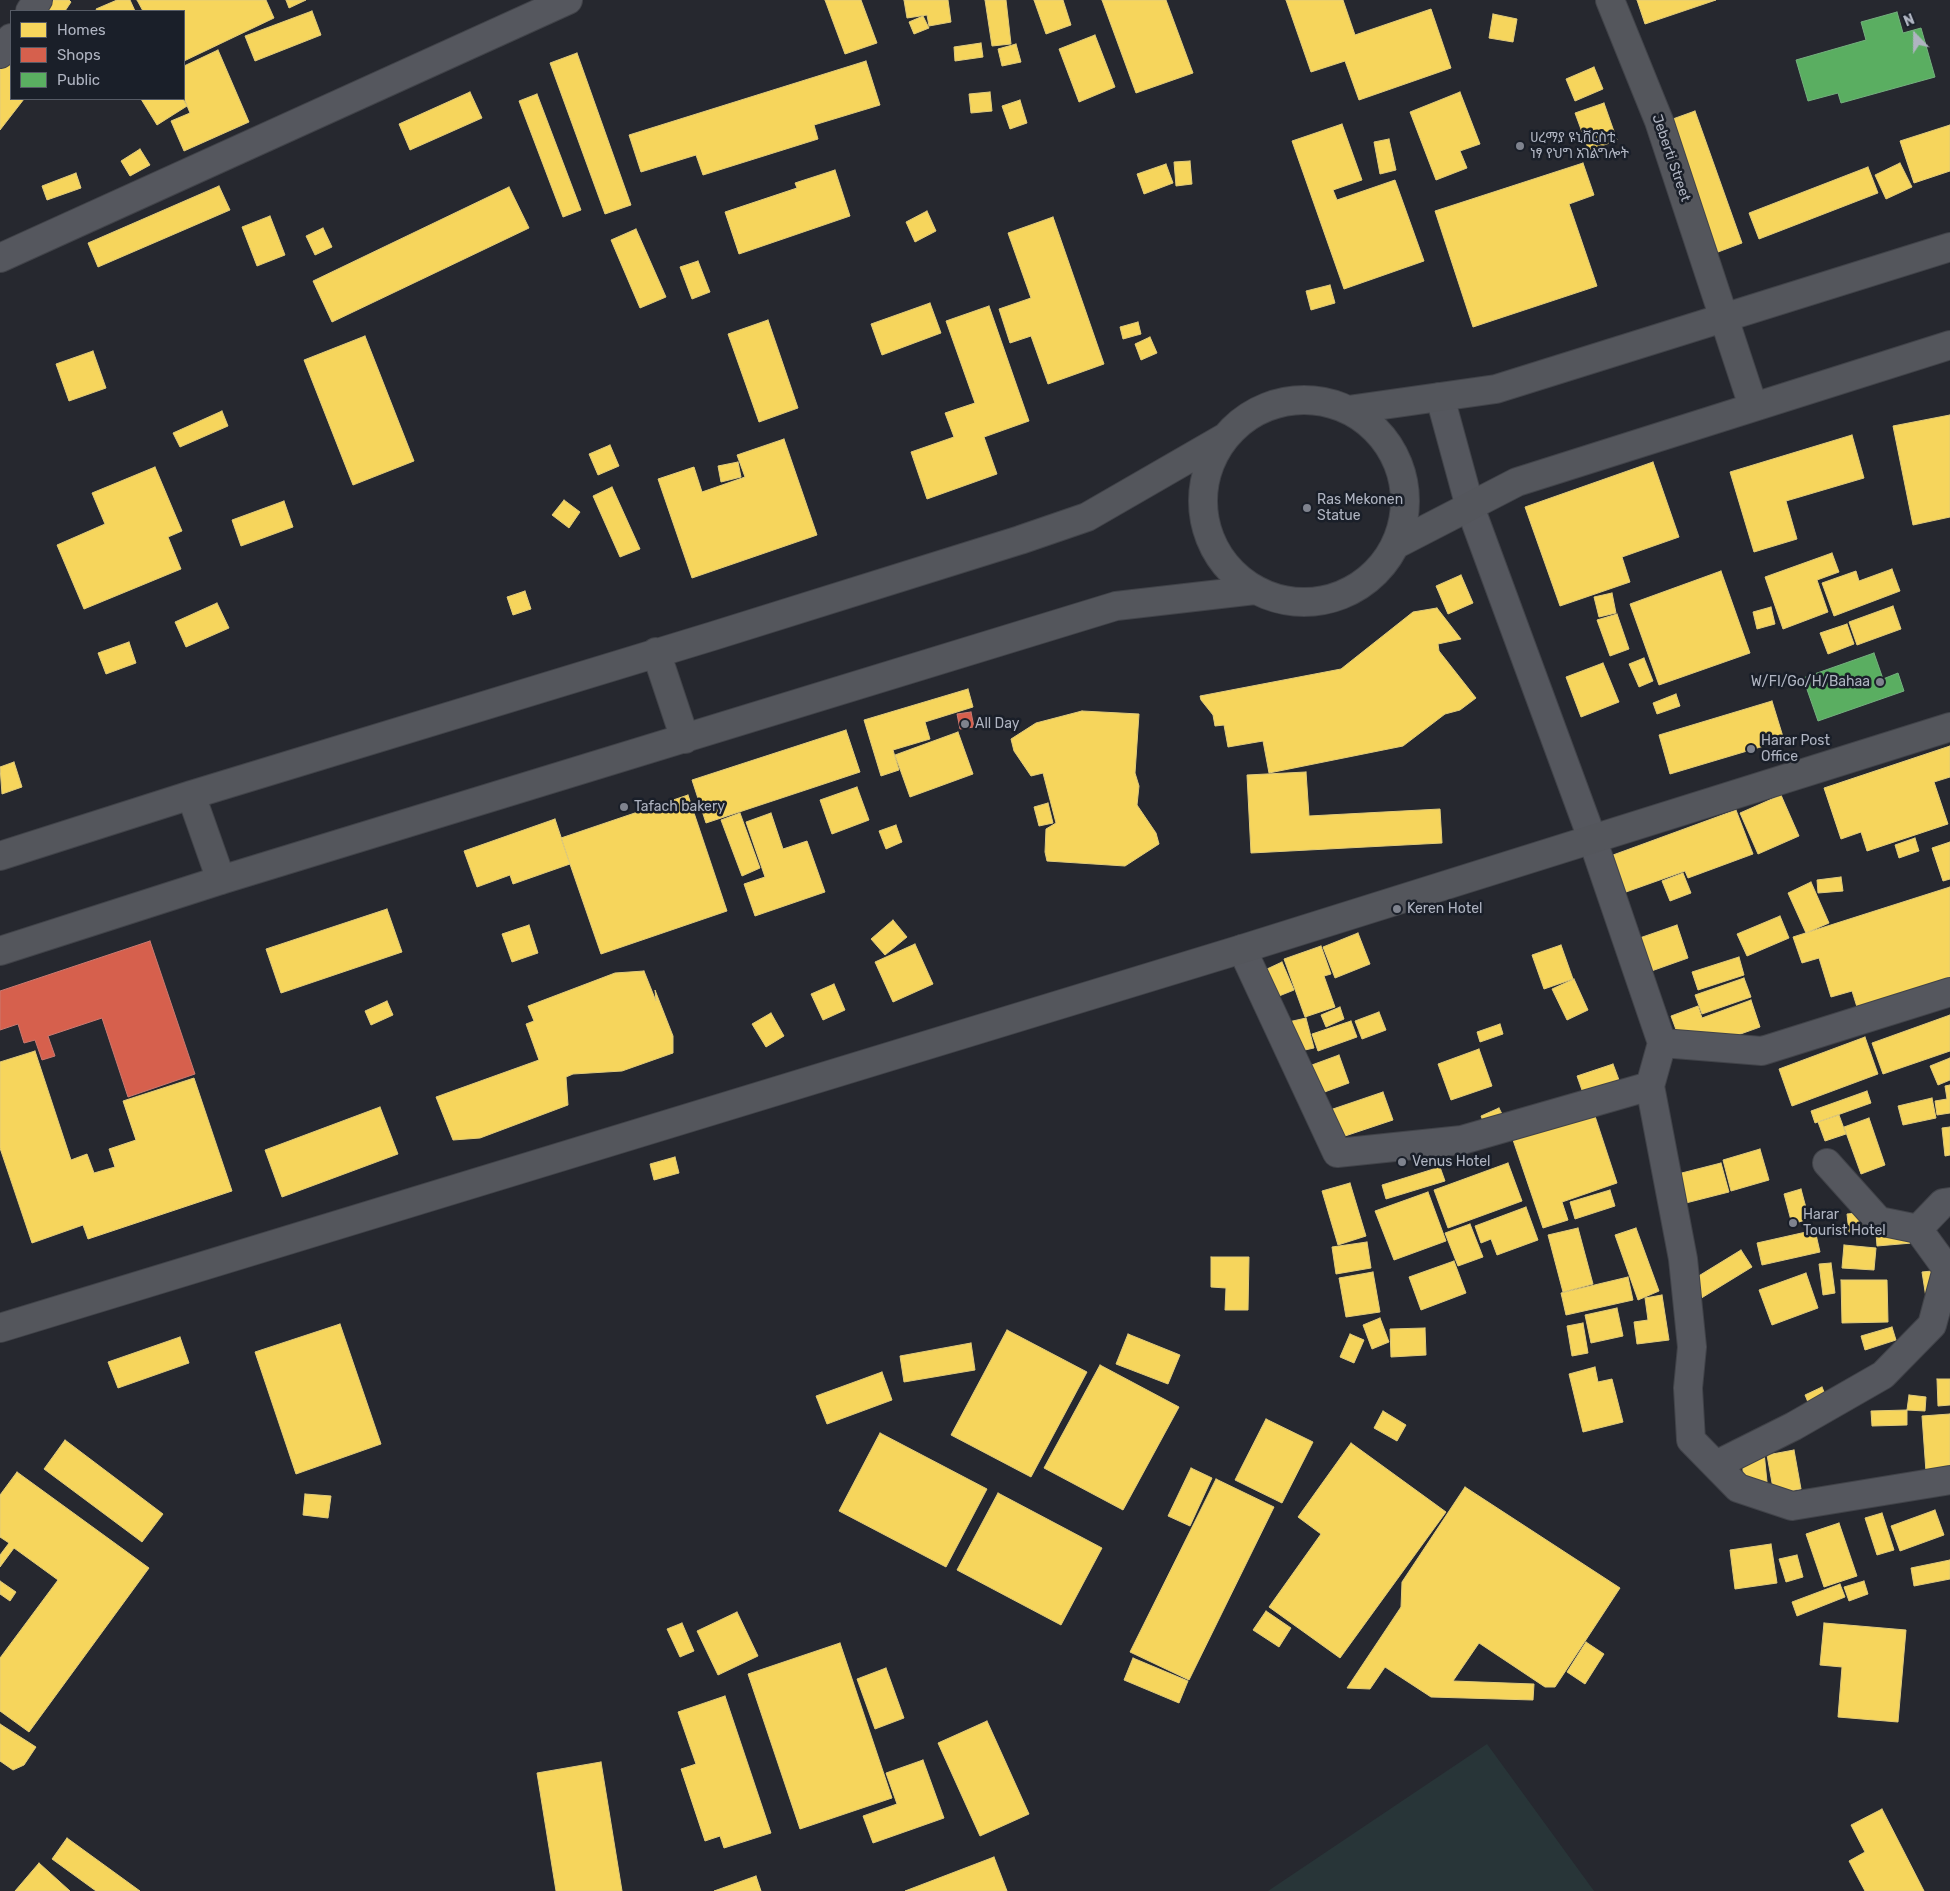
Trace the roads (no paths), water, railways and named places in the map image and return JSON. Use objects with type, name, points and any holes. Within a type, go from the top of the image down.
[{"type":"main road","name":"Jeberti Street","points":[[1610,0],[1659,120],[1753,406]]},
{"type":"main road","points":[[1348,410],[1496,389],[1950,247]]},
{"type":"main road","points":[[1395,545],[1518,482],[1950,345]]},
{"type":"main road","points":[[0,856],[191,795],[1020,540],[1087,517],[1224,438],[1250,415],[1283,401],[1318,400],[1348,410],[1375,428],[1394,453],[1404,483],[1404,515],[1395,545],[1376,571],[1350,590],[1320,600],[1288,601],[1255,590],[1227,568],[1209,538],[1202,504],[1207,469],[1224,438]]},
{"type":"main road","points":[[0,951],[221,880],[1116,606],[1255,590]]},
{"type":"main road","points":[[656,652],[685,739]]},
{"type":"main road","points":[[0,1328],[1593,841],[1950,727]]},
{"type":"main road","points":[[191,795],[221,880]]},
{"type":"street","points":[[0,258],[568,0]]},
{"type":"street","points":[[0,54],[10,39]]},
{"type":"street","points":[[1440,397],[1470,507],[1593,841],[1662,1043],[1650,1086],[1684,1259],[1692,1347],[1688,1388],[1691,1440],[1738,1488],[1792,1506],[1950,1480]]},
{"type":"street","points":[[1242,949],[1337,1153],[1462,1140],[1650,1086]]},
{"type":"street","points":[[1662,1043],[1762,1051],[1950,992]]},
{"type":"street","points":[[1716,1465],[1794,1426],[1883,1375],[1932,1325],[1947,1269],[1918,1229],[1879,1221],[1827,1163]]},
{"type":"street","points":[[1918,1229],[1943,1203],[1950,1202]]},
{"type":"place","name":"ሀረማያ ዩኒቨርስቲ ነፃ የህግ አገልግሎት","points":[[1520,146]]},
{"type":"place","name":"Ras Mekonen Statue","points":[[1307,508]]},
{"type":"place","name":"W/FI/Go/H/Bahaa","points":[[1880,682]]},
{"type":"place","name":"All Day","points":[[965,724]]},
{"type":"place","name":"Harar Post Office","points":[[1751,749]]},
{"type":"place","name":"Tafach bakery","points":[[624,807]]},
{"type":"place","name":"Keren Hotel","points":[[1397,909]]},
{"type":"place","name":"Venus Hotel","points":[[1402,1162]]},
{"type":"place","name":"Harar Tourist Hotel","points":[[1793,1223]]}]
